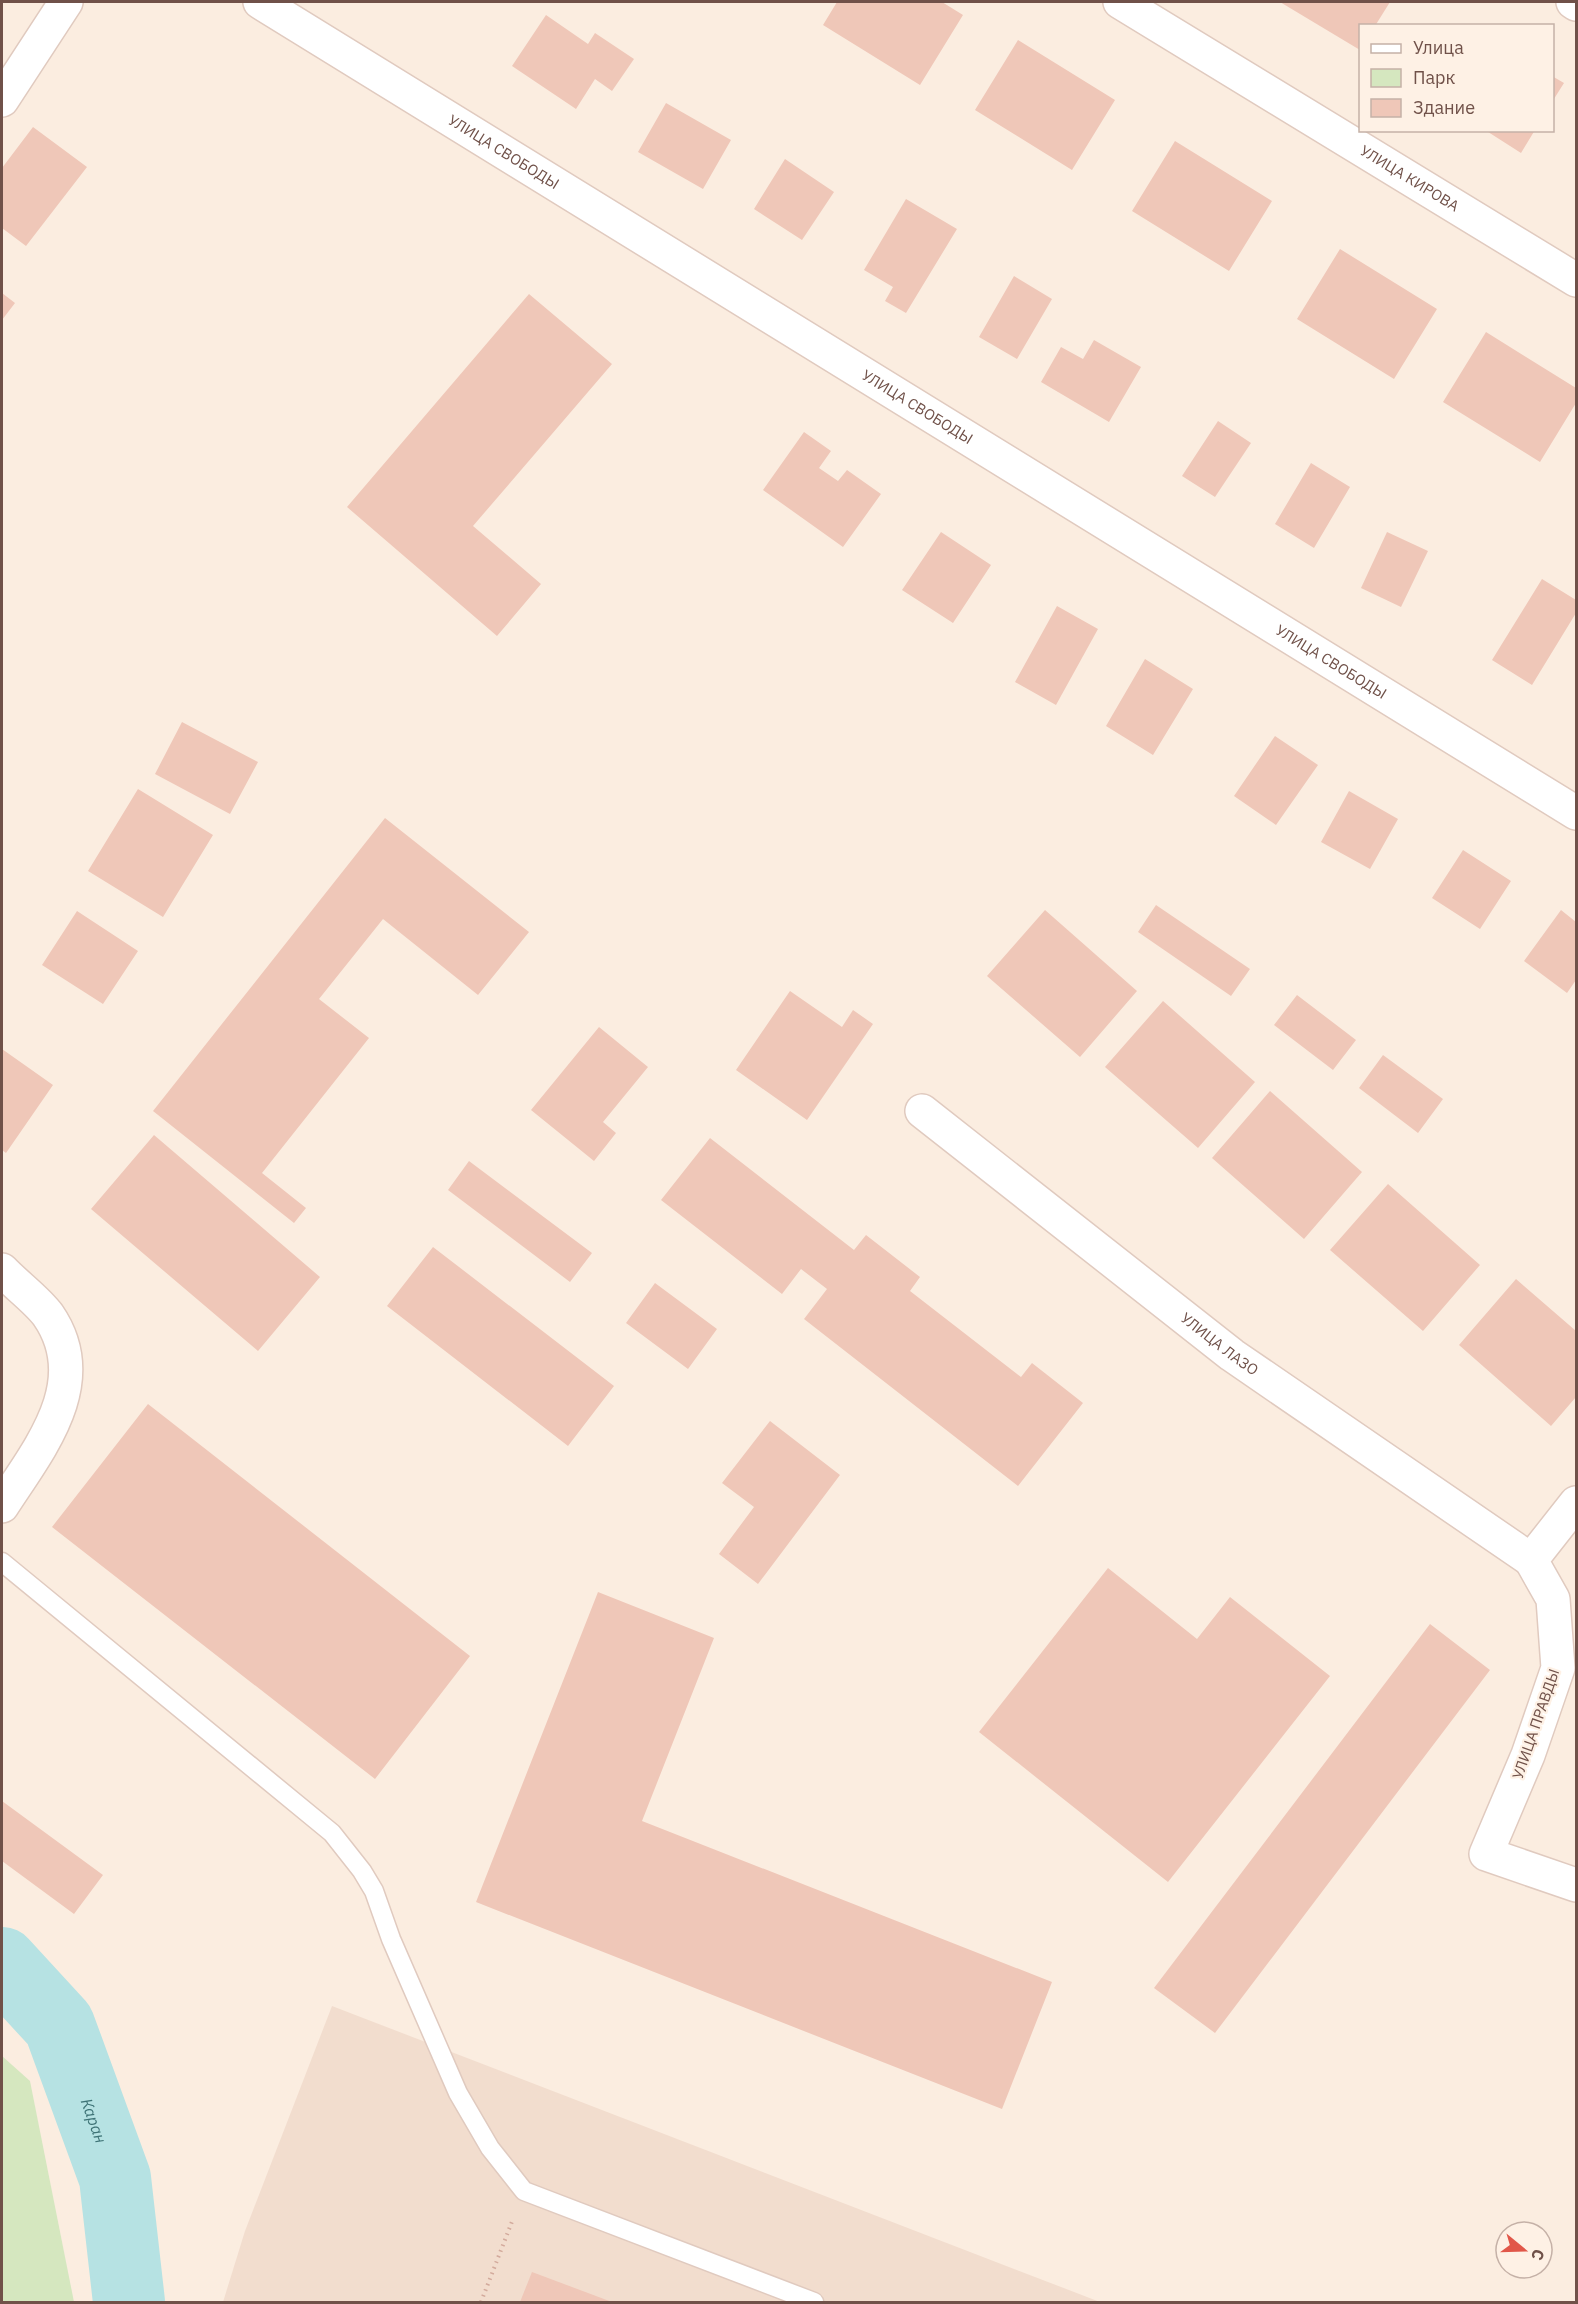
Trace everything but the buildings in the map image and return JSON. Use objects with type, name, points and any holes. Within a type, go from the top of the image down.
[{"type":"street","points":[[2,100],[66,2]]},
{"type":"street","name":"УЛИЦА СВОБОДЫ","points":[[260,2],[1576,813]]},
{"type":"street","name":"УЛИЦА КИРОВА","points":[[1120,2],[1576,280]]},
{"type":"street","name":"УЛИЦА ЛАЗО","points":[[922,1111],[1232,1355],[1531,1560]]},
{"type":"street","points":[[2,1270],[47,1314],[59,1338],[65,1366],[62,1401],[51,1430],[2,1506]]},
{"type":"street","points":[[1531,1560],[1576,1503]]},
{"type":"street","name":"УЛИЦА ПРАВДЫ","points":[[1531,1560],[1553,1599],[1558,1668],[1528,1755],[1486,1854],[1576,1885]]},
{"type":"lane","points":[[2,1562],[332,1833],[346,1849],[374,1891],[391,1939],[458,2093],[490,2148],[524,2191],[814,2302]]},
{"type":"path","points":[[481,2302],[524,2191]]},
{"type":"shaded area","points":[[332,2006],[1100,2302],[223,2302],[245,2231]]},
{"type":"green space","points":[[2,2056],[30,2081],[74,2302],[2,2302]]},
{"type":"waterway","name":"Каран","points":[[2,1963],[59,2025],[115,2178],[129,2302]]}]
